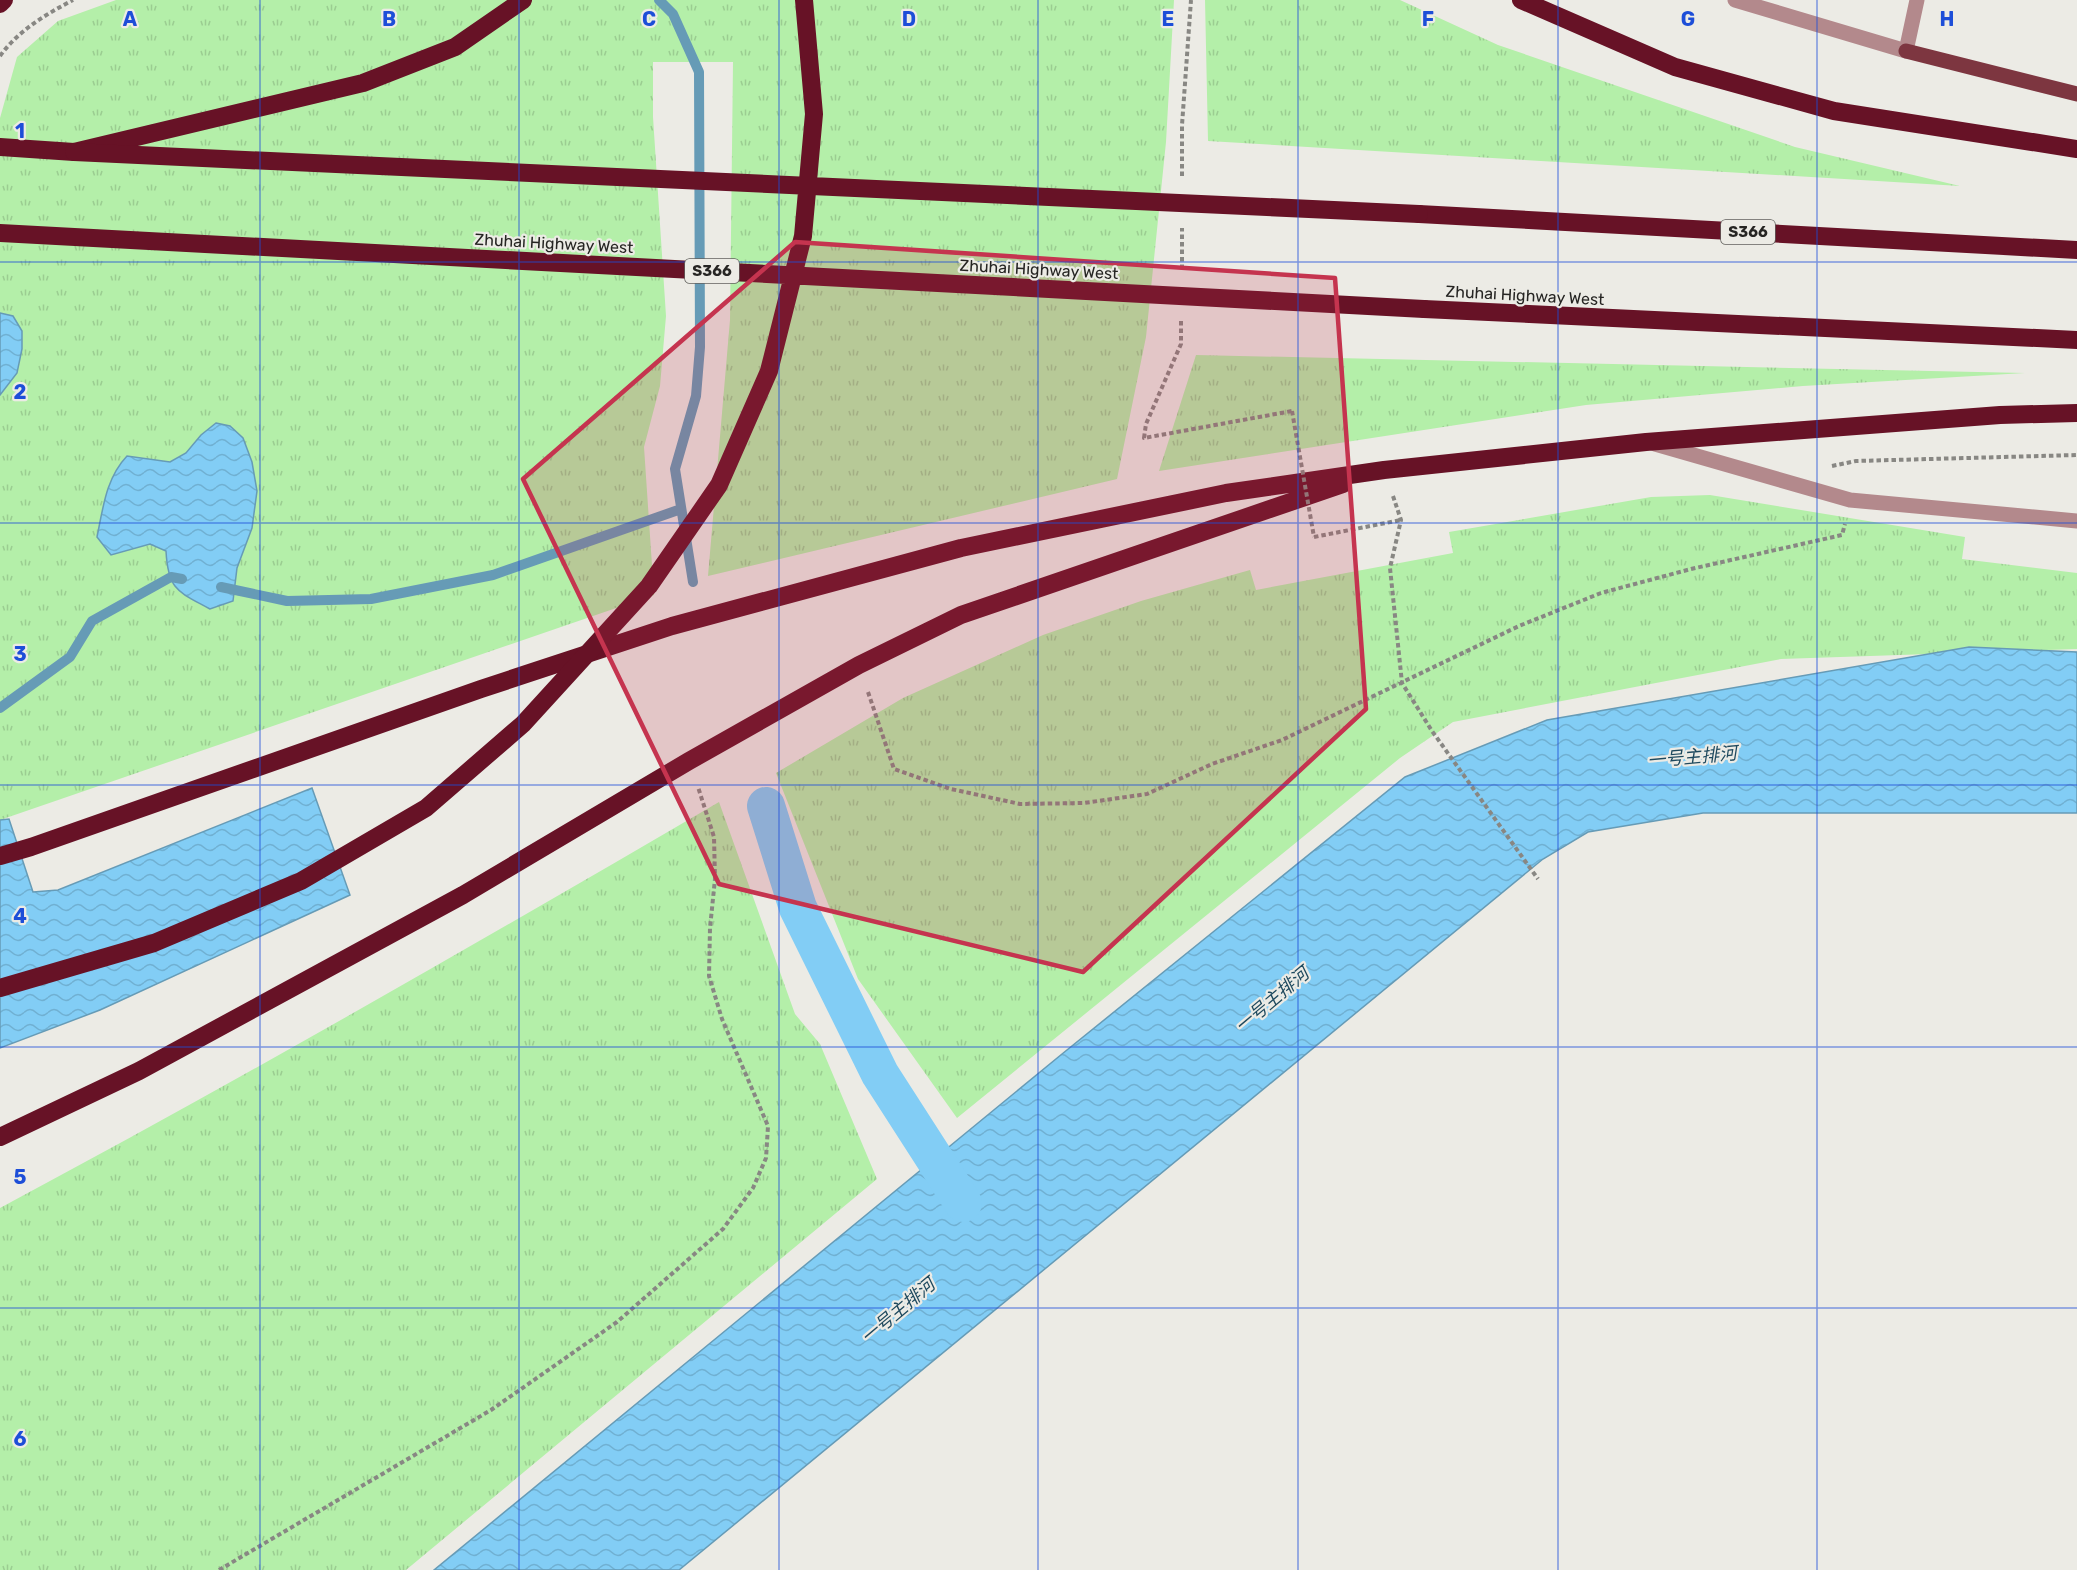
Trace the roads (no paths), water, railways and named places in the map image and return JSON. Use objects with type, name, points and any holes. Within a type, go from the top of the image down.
[{"type":"highway","points":[[0,4],[4,0]]},
{"type":"highway","points":[[74,152],[363,83],[455,47],[523,0]]},
{"type":"highway","points":[[0,988],[10,987],[154,942],[301,881],[426,808],[524,724],[649,586],[719,485],[770,371],[803,236],[814,114],[804,0]]},
{"type":"highway","points":[[1521,0],[1675,67],[1834,111],[2077,149]]},
{"type":"highway","name":"S366","points":[[0,147],[1419,214],[2077,250]]},
{"type":"highway","name":"Zhuhai Highway West","points":[[0,233],[1424,309],[2077,340]]},
{"type":"highway","points":[[0,856],[481,689],[672,626],[961,548],[1226,493],[1384,470],[1646,442],[2000,415],[2077,413]]},
{"type":"highway","points":[[0,1137],[139,1071],[442,907],[689,761],[859,665],[961,615],[1384,470]]},
{"type":"main road","points":[[1906,51],[2077,94]]},
{"type":"street","points":[[1735,0],[1906,51],[1917,0]]},
{"type":"street","points":[[1646,442],[1850,500],[2077,521]]},
{"type":"water","points":[[0,313],[13,316],[22,331],[22,349],[17,373],[0,395]]},
{"type":"water","points":[[216,423],[230,426],[243,438],[252,462],[257,491],[252,528],[237,568],[233,601],[210,609],[177,589],[169,575],[166,551],[150,544],[111,555],[97,537],[110,484],[127,456],[170,462],[186,453],[201,435]]},
{"type":"water","name":"一号主排河","points":[[1969,647],[2077,652],[2077,813],[1703,813],[1588,832],[1543,859],[679,1570],[434,1570],[1062,1054],[1405,777],[1547,720]]},
{"type":"water","points":[[312,788],[350,895],[100,1010],[0,1048],[0,820],[9,819],[33,892],[58,890]]},
{"type":"waterway","points":[[659,0],[673,14],[699,72],[700,347],[696,396],[675,469],[693,582]]},
{"type":"waterway","points":[[221,587],[287,601],[371,599],[493,575],[681,509]]},
{"type":"waterway","points":[[0,708],[70,657],[92,621],[171,577],[182,579]]},
{"type":"waterway","points":[[766,806],[798,908],[880,1074],[963,1203]]}]
